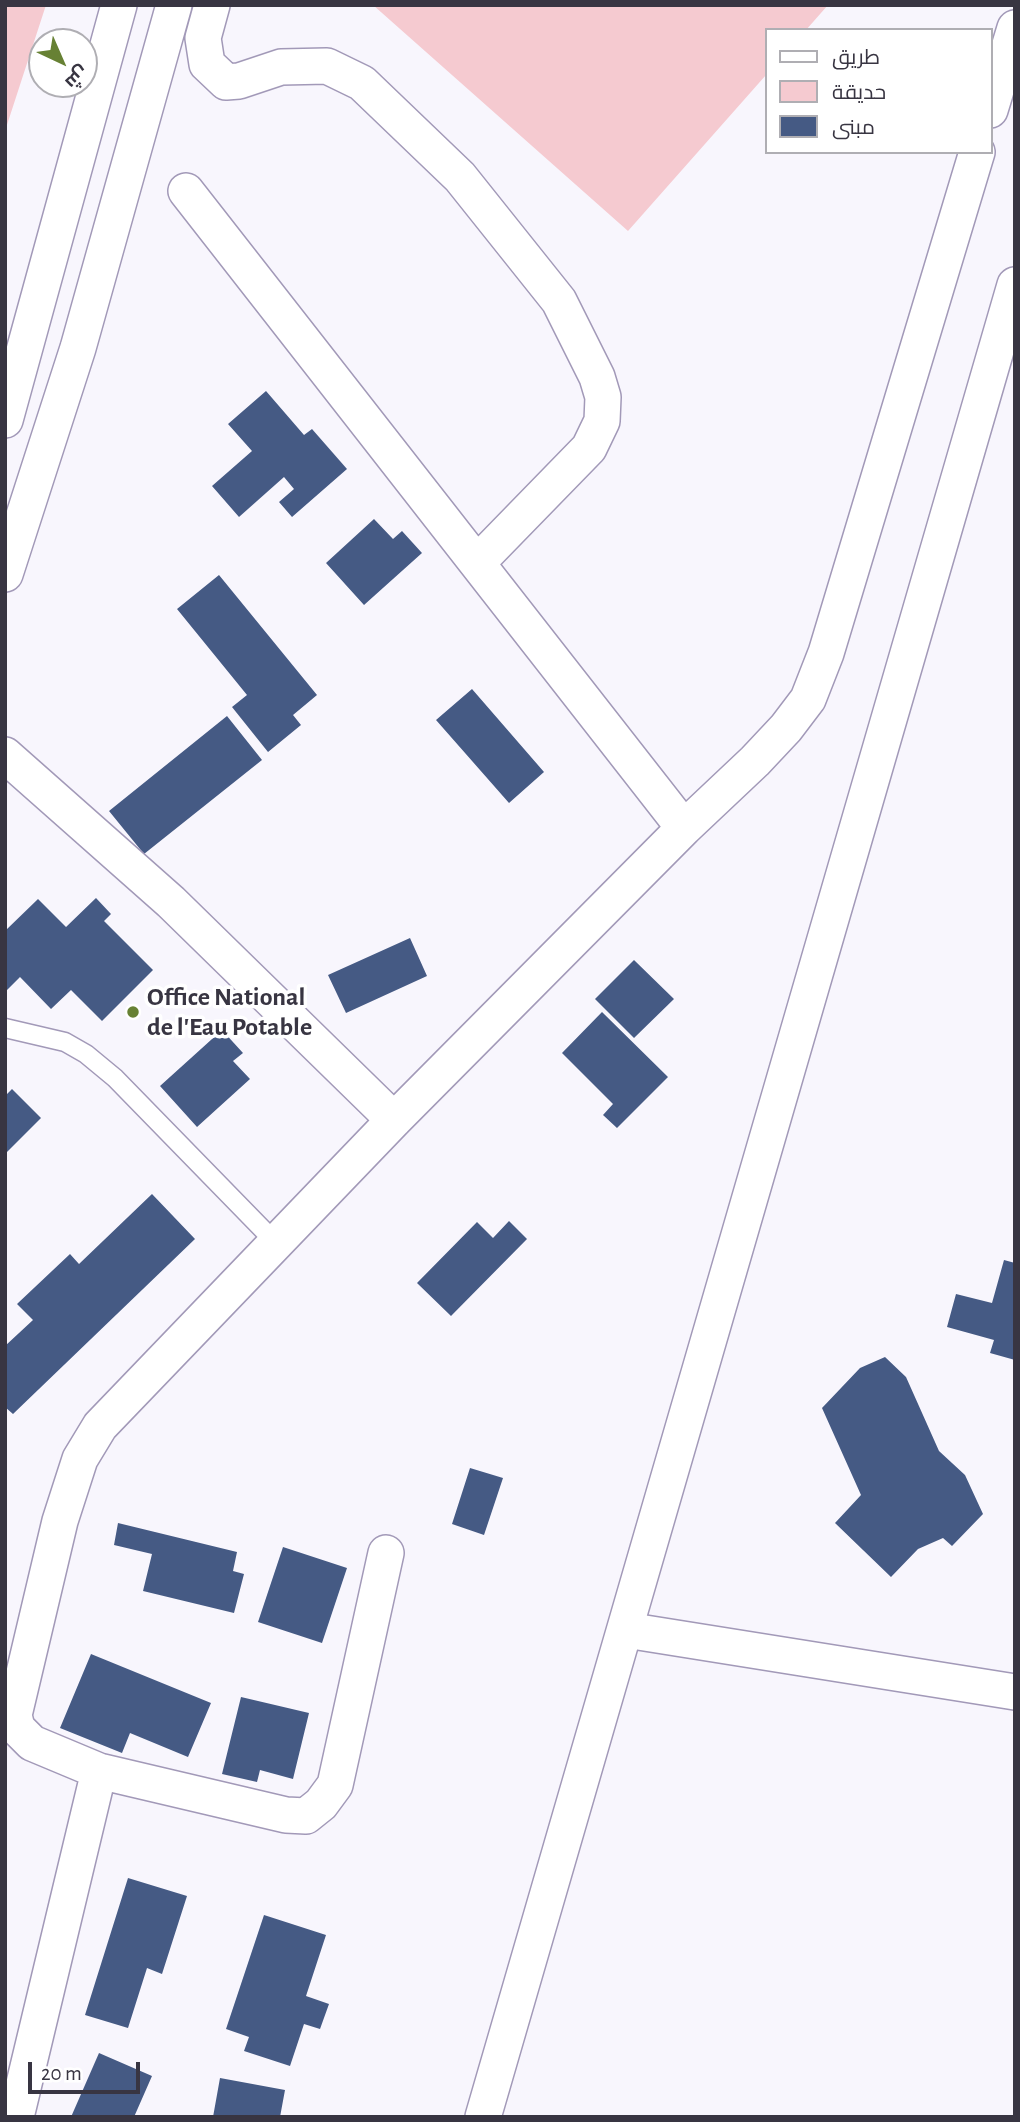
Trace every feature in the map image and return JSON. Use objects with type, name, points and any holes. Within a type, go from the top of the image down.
[{"type":"street","points":[[5,420],[119,5]]},
{"type":"street","points":[[5,574],[78,348],[174,5]]},
{"type":"street","points":[[212,5],[203,38],[207,64],[220,79],[239,81],[281,67],[327,66],[362,83],[421,139],[460,177],[559,301],[597,377],[603,397],[602,421],[589,448],[477,563]]},
{"type":"street","points":[[992,103],[1015,27]]},
{"type":"street","points":[[386,1553],[339,1771],[329,1796],[306,1816],[286,1815],[99,1771],[32,1743],[17,1728],[14,1715],[60,1521],[80,1459],[92,1436],[125,1396],[394,1121],[786,728],[818,680],[976,154]]},
{"type":"street","points":[[186,191],[684,828]]},
{"type":"street","points":[[483,2117],[1014,292]]},
{"type":"street","points":[[5,755],[171,902],[394,1121]]},
{"type":"street","points":[[626,1630],[1015,1692]]},
{"type":"street","points":[[16,2117],[99,1771]]},
{"type":"lane","points":[[5,1028],[65,1042],[115,1078],[276,1243]]},
{"type":"green space","points":[[5,5],[46,5],[39,28],[28,28],[28,60],[5,131]]},
{"type":"green space","points":[[373,5],[828,5],[808,28],[764,28],[764,77],[628,231]]},
{"type":"building","points":[[266,391],[304,435],[312,429],[347,469],[292,517],[279,502],[294,489],[284,477],[239,517],[212,486],[252,451],[228,424]]},
{"type":"building","points":[[374,519],[393,539],[402,531],[422,553],[364,605],[326,563]]},
{"type":"building","points":[[219,575],[317,695],[293,715],[301,725],[268,752],[232,707],[247,695],[177,609]]},
{"type":"building","points":[[472,689],[544,772],[509,803],[436,720]]},
{"type":"building","points":[[227,716],[262,760],[144,854],[109,811]]},
{"type":"building","points":[[96,898],[111,914],[104,921],[153,970],[102,1021],[71,990],[51,1009],[20,977],[5,992],[5,931],[38,899],[66,927]]},
{"type":"building","points":[[410,938],[427,976],[346,1013],[328,975]]},
{"type":"building","points":[[634,960],[674,999],[634,1038],[595,999]]},
{"type":"building","points":[[602,1012],[668,1077],[617,1128],[603,1115],[613,1104],[562,1053]]},
{"type":"building","points":[[222,1030],[243,1053],[233,1061],[250,1079],[197,1127],[160,1086]]},
{"type":"building","points":[[12,1089],[41,1118],[5,1154],[5,1096]]},
{"type":"building","points":[[152,1194],[195,1239],[13,1414],[5,1407],[5,1346],[33,1320],[17,1304],[70,1254],[79,1264]]},
{"type":"building","points":[[509,1221],[527,1239],[451,1316],[417,1283],[477,1222],[493,1238]]},
{"type":"building","points":[[1004,1260],[1015,1263],[1015,1360],[990,1353],[994,1340],[947,1327],[956,1294],[992,1303]]},
{"type":"building","points":[[885,1357],[906,1377],[939,1451],[965,1475],[983,1514],[952,1546],[943,1538],[918,1549],[891,1577],[835,1523],[861,1495],[822,1408],[860,1368]]},
{"type":"building","points":[[470,1468],[503,1478],[484,1535],[452,1524]]},
{"type":"building","points":[[118,1523],[237,1552],[233,1571],[244,1574],[234,1613],[143,1591],[152,1554],[114,1545]]},
{"type":"building","points":[[283,1547],[347,1568],[322,1643],[258,1622]]},
{"type":"building","points":[[91,1654],[211,1703],[188,1757],[130,1733],[122,1753],[60,1728]]},
{"type":"building","points":[[241,1697],[309,1713],[293,1779],[260,1770],[257,1782],[222,1774]]},
{"type":"building","points":[[128,1878],[187,1896],[162,1974],[147,1968],[128,2028],[85,2015]]},
{"type":"building","points":[[264,1915],[326,1935],[306,1996],[329,2004],[320,2029],[304,2024],[290,2066],[244,2051],[249,2037],[226,2029]]},
{"type":"building","points":[[99,2053],[152,2076],[134,2117],[71,2117]]},
{"type":"building","points":[[220,2078],[285,2090],[280,2117],[213,2117]]},
{"type":"place","name":"Office National de l'Eau Potable","points":[[133,1012]]}]
